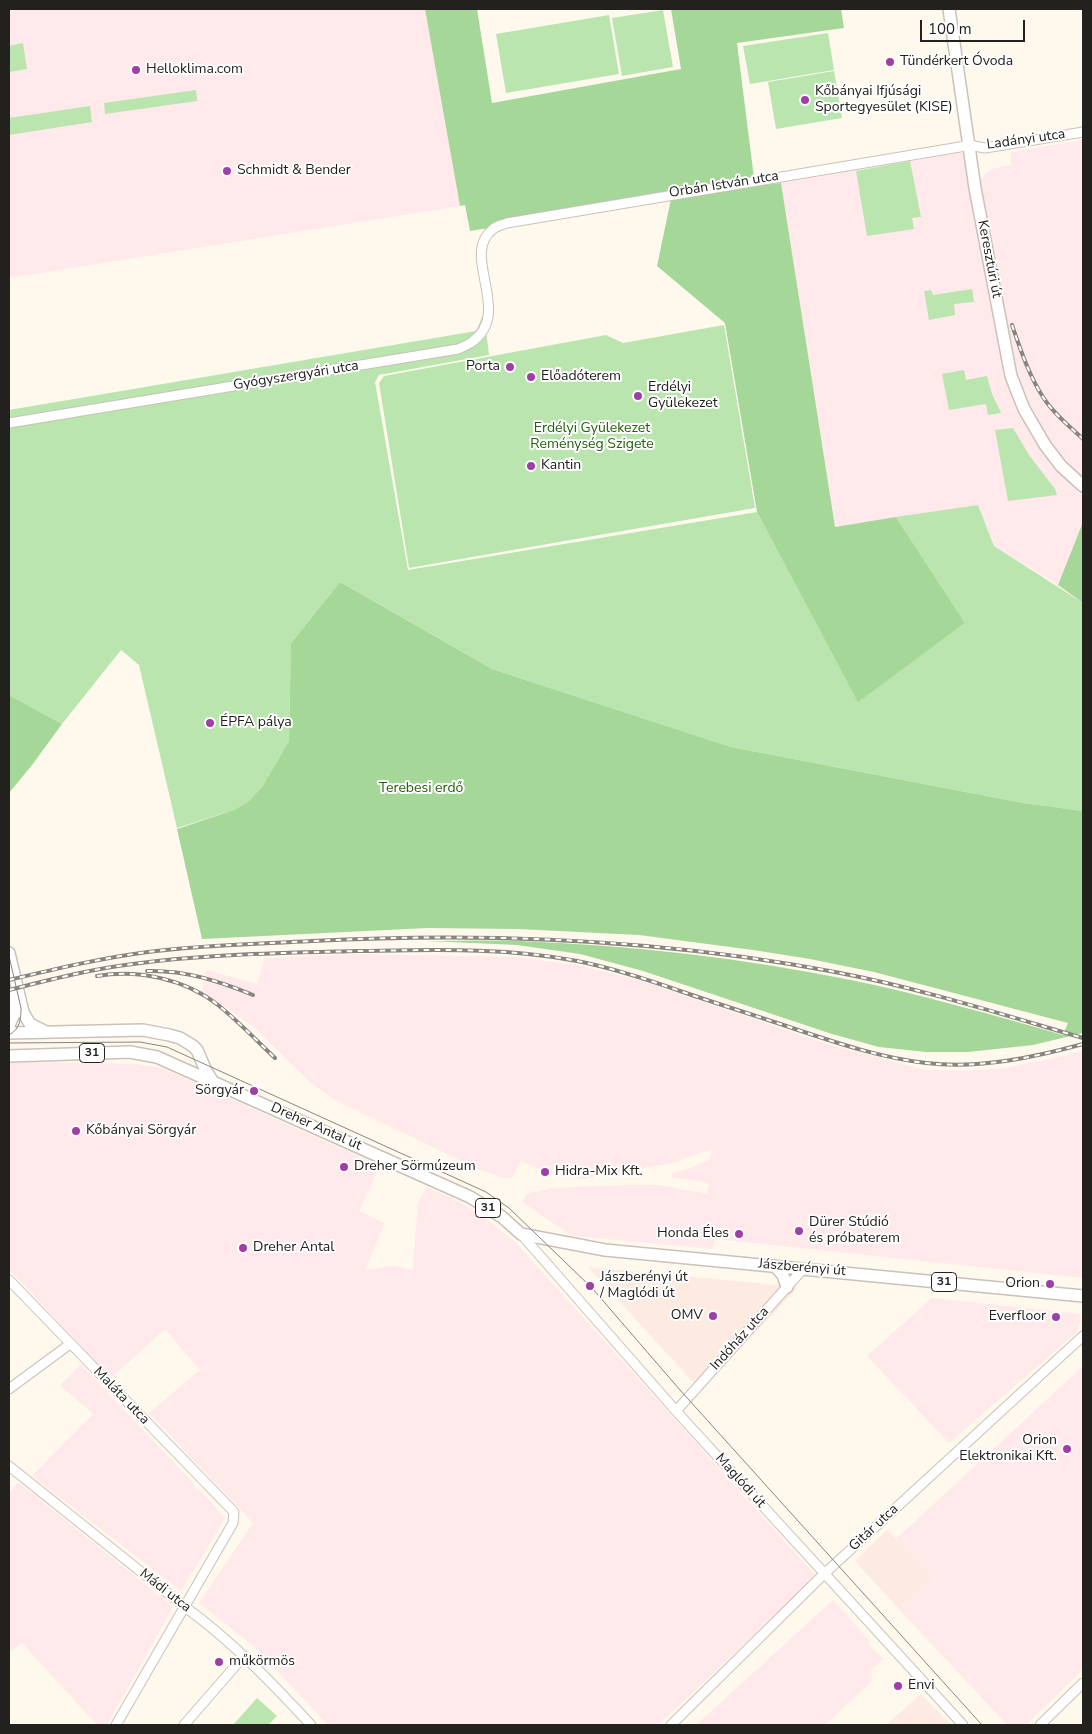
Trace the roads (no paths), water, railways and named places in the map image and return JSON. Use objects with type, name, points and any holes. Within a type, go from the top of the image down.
[{"type":"main road","name":"Keresztúri út","points":[[948,9],[969,145],[1004,344],[1014,386],[1031,424],[1045,445],[1062,466],[1083,486]]},
{"type":"main road","points":[[9,953],[23,1012],[30,1024],[50,1034]]},
{"type":"main road","points":[[9,982],[14,1014],[9,1025]]},
{"type":"main road","name":"31","points":[[9,1033],[50,1034],[143,1030],[180,1038],[187,1041],[197,1050]]},
{"type":"main road","points":[[173,1064],[184,1065],[190,1063],[194,1060],[197,1050]]},
{"type":"main road","points":[[197,1050],[213,1082]]},
{"type":"main road","name":"Dreher Antal út","points":[[9,1056],[130,1052],[157,1057],[470,1197],[502,1217],[522,1234]]},
{"type":"main road","name":"Jászberényi út","points":[[522,1234],[605,1250],[1083,1296]]},
{"type":"main road","points":[[775,1266],[783,1275],[787,1287]]},
{"type":"street","name":"Ladányi utca","points":[[969,145],[985,148],[1083,132]]},
{"type":"street","name":"Orbán István utca","points":[[485,238],[493,228],[506,223],[969,145]]},
{"type":"street","name":"Gyógyszergyári utca","points":[[9,423],[458,349],[472,342],[481,332],[487,320],[489,309],[481,257],[481,247],[485,238]]},
{"type":"street","name":"Maglódi út","points":[[522,1234],[676,1411],[963,1725]]},
{"type":"street","name":"Indóház utca","points":[[676,1411],[804,1268]]},
{"type":"street","name":"Maláta utca","points":[[9,1280],[234,1512],[233,1523],[185,1607]]},
{"type":"street","name":"Gitár utca","points":[[671,1725],[824,1574],[1083,1336]]},
{"type":"street","points":[[9,1389],[70,1344]]},
{"type":"street","name":"Mádi utca","points":[[9,1466],[185,1607],[216,1629],[311,1725]]},
{"type":"street","points":[[116,1725],[185,1607]]},
{"type":"street","points":[[184,1725],[244,1656]]},
{"type":"street","points":[[1043,1724],[1083,1682]]},
{"type":"tram line","points":[[9,956],[21,1008],[19,1024],[16,1030],[9,1035]]},
{"type":"tram line","points":[[9,1043],[140,1042],[167,1047],[486,1192],[509,1208],[592,1288],[680,1390],[982,1725]]},
{"type":"railway","points":[[1012,325],[1029,371],[1038,389],[1056,414],[1083,439]]},
{"type":"railway","points":[[9,980],[113,957],[209,946],[443,937],[574,941],[640,945],[705,952],[835,972],[929,994],[1083,1038]]},
{"type":"railway","points":[[9,990],[102,969],[189,958],[245,954],[358,951],[495,951],[523,953],[604,967],[845,1045],[910,1061],[966,1065],[1025,1058],[1083,1044]]},
{"type":"railway","points":[[147,971],[175,972],[202,977],[253,995]]},
{"type":"railway","points":[[97,976],[113,974],[145,975],[191,989],[218,1005],[275,1058]]},
{"type":"place","name":"Tündérkert Óvoda","points":[[890,62]]},
{"type":"place","name":"Helloklima.com","points":[[136,70]]},
{"type":"place","name":"Kőbányai Ifjúsági Sportegyesület (KISE)","points":[[805,100]]},
{"type":"place","name":"Schmidt & Bender","points":[[227,171]]},
{"type":"place","name":"Porta","points":[[510,367]]},
{"type":"place","name":"Előadóterem","points":[[531,377]]},
{"type":"place","name":"Erdélyi Gyülekezet","points":[[638,396]]},
{"type":"place","name":"Kantin","points":[[531,466]]},
{"type":"place","name":"ÉPFA pálya","points":[[210,723]]},
{"type":"place","name":"Sörgyár","points":[[254,1091]]},
{"type":"place","name":"Kőbányai Sörgyár","points":[[76,1131]]},
{"type":"place","name":"Dreher Sörmúzeum","points":[[344,1167]]},
{"type":"place","name":"Hidra-Mix Kft.","points":[[545,1172]]},
{"type":"place","name":"Dürer Stúdió és próbaterem","points":[[799,1231]]},
{"type":"place","name":"Honda Éles","points":[[739,1234]]},
{"type":"place","name":"Dreher Antal","points":[[243,1248]]},
{"type":"place","name":"Orion","points":[[1050,1284]]},
{"type":"place","name":"Jászberényi út / Maglódi út","points":[[590,1286]]},
{"type":"place","name":"OMV","points":[[713,1316]]},
{"type":"place","name":"Everfloor","points":[[1056,1317]]},
{"type":"place","name":"Orion Elektronikai Kft.","points":[[1067,1449]]},
{"type":"place","name":"műkörmös","points":[[219,1662]]},
{"type":"place","name":"Envi","points":[[898,1686]]},
{"type":"park label","name":"Erdélyi Gyülekezet Reménység Szigete","points":[[592,438]]},
{"type":"park label","name":"Terebesi erdő","points":[[421,789]]}]
